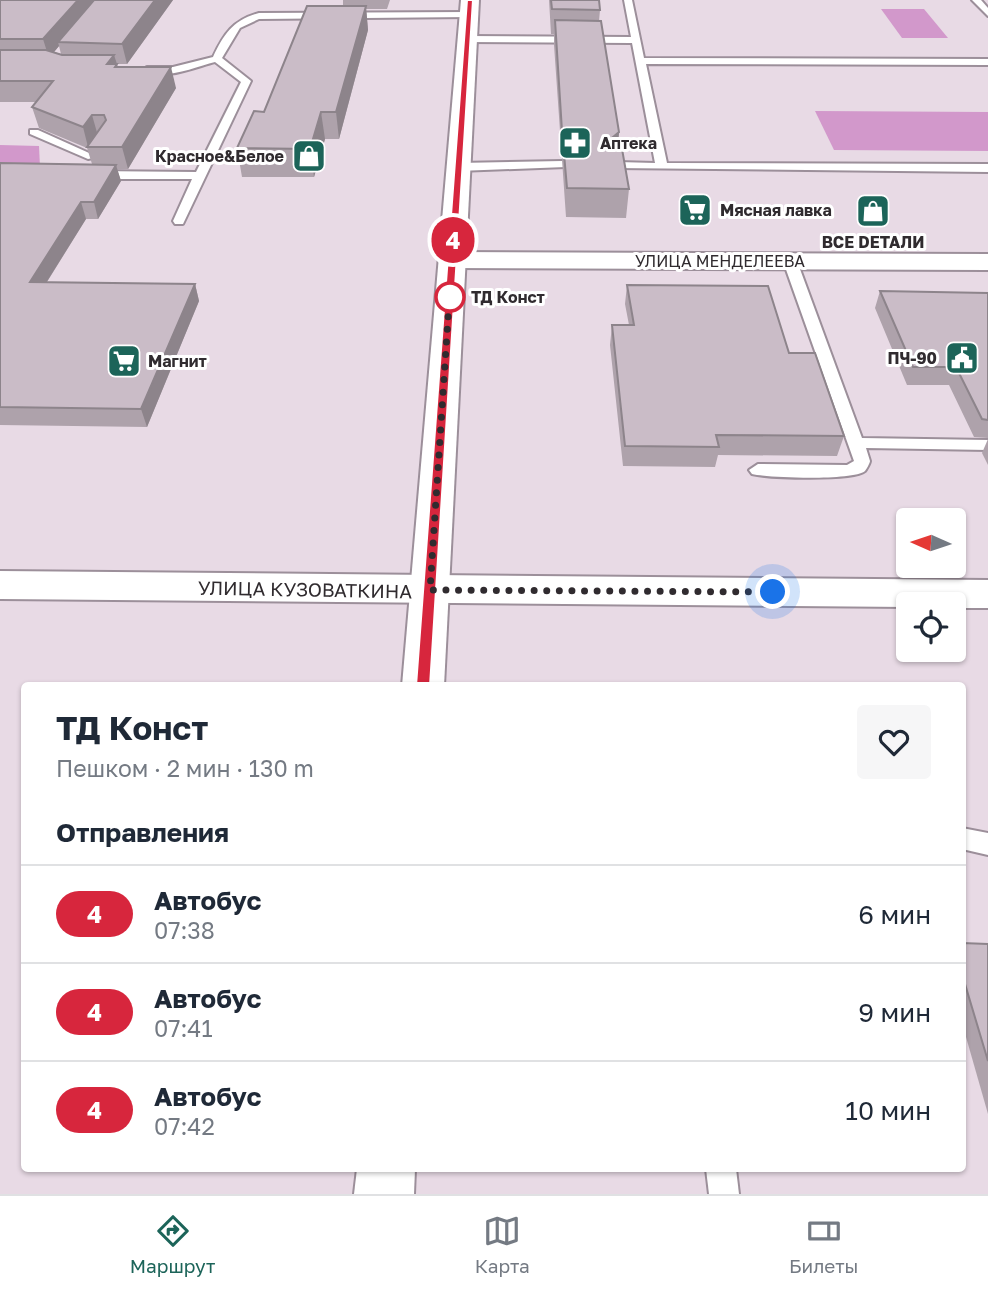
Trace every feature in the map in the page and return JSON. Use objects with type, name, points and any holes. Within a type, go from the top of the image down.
[{"type":"main road","points":[[423,682],[468,18]]},
{"type":"main road","name":"УЛИЦА МЕНДЕЛЕЕВА","points":[[452,260],[988,262]]},
{"type":"main road","name":"УЛИЦА КУЗОВАТКИНА","points":[[0,585],[988,594]]},
{"type":"main road","points":[[384,1194],[386,1172]]},
{"type":"lane","points":[[628,0],[662,166]]},
{"type":"lane","points":[[976,0],[988,13]]},
{"type":"lane","points":[[133,70],[173,70],[216,58],[235,24],[243,19],[302,11],[468,18],[636,40]]},
{"type":"lane","points":[[179,221],[246,81],[216,58]]},
{"type":"lane","points":[[640,61],[988,62]]},
{"type":"lane","points":[[34,132],[95,153],[81,174],[200,176]]},
{"type":"lane","points":[[458,167],[562,166]]},
{"type":"lane","points":[[618,166],[988,168]]},
{"type":"lane","points":[[758,470],[854,469],[862,461],[790,261]]},
{"type":"lane","points":[[855,443],[988,445]]},
{"type":"lane","points":[[966,839],[988,844]]},
{"type":"lane","points":[[720,1172],[724,1194]]},
{"type":"shaded area","points":[[881,9],[924,9],[948,38],[902,38]]},
{"type":"shaded area","points":[[815,111],[988,112],[988,151],[834,150]]},
{"type":"shaded area","points":[[0,145],[39,146],[40,167],[0,166]]},
{"type":"building","points":[[0,0],[78,0],[43,39],[0,39]]},
{"type":"building","points":[[94,0],[155,0],[122,44],[58,42]]},
{"type":"building","points":[[551,0],[599,0],[600,10],[552,9]]},
{"type":"building","points":[[307,6],[366,6],[336,112],[321,112],[310,149],[237,148],[254,111],[264,112]]},
{"type":"building","points":[[555,20],[601,21],[619,132],[612,138],[621,143],[629,189],[567,188],[563,142],[569,141],[570,135],[562,131]]},
{"type":"building","points":[[0,50],[46,50],[62,55],[114,55],[107,64],[117,64],[115,67],[171,67],[122,147],[87,147],[106,120],[104,115],[92,115],[83,127],[32,107],[53,81],[0,81]]},
{"type":"building","points":[[0,163],[116,165],[94,202],[81,202],[30,282],[195,284],[141,409],[0,407]]},
{"type":"building","points":[[627,285],[768,286],[789,353],[815,353],[844,436],[716,435],[719,447],[625,446],[612,325],[634,325]]},
{"type":"building","points":[[880,291],[988,293],[988,420],[982,419],[956,367],[913,367]]},
{"type":"building","points":[[966,943],[988,944],[988,1061],[966,987]]},
{"type":"bus line","name":"4","points":[[423,682],[470,0]]},
{"type":"place","name":"Аптека","points":[[575,143]]},
{"type":"place","name":"Красное&Белое","points":[[309,156]]},
{"type":"place","name":"Мясная лавка","points":[[695,210]]},
{"type":"place","name":"ВСЕ DEТАЛИ","points":[[873,211]]},
{"type":"place","name":"ТД Конст","points":[[450,297]]},
{"type":"place","name":"ПЧ-90","points":[[962,358]]},
{"type":"place","name":"Магнит","points":[[124,361]]},
{"type":"route","points":[[450,297],[450,288],[430,590],[773,592]]}]
